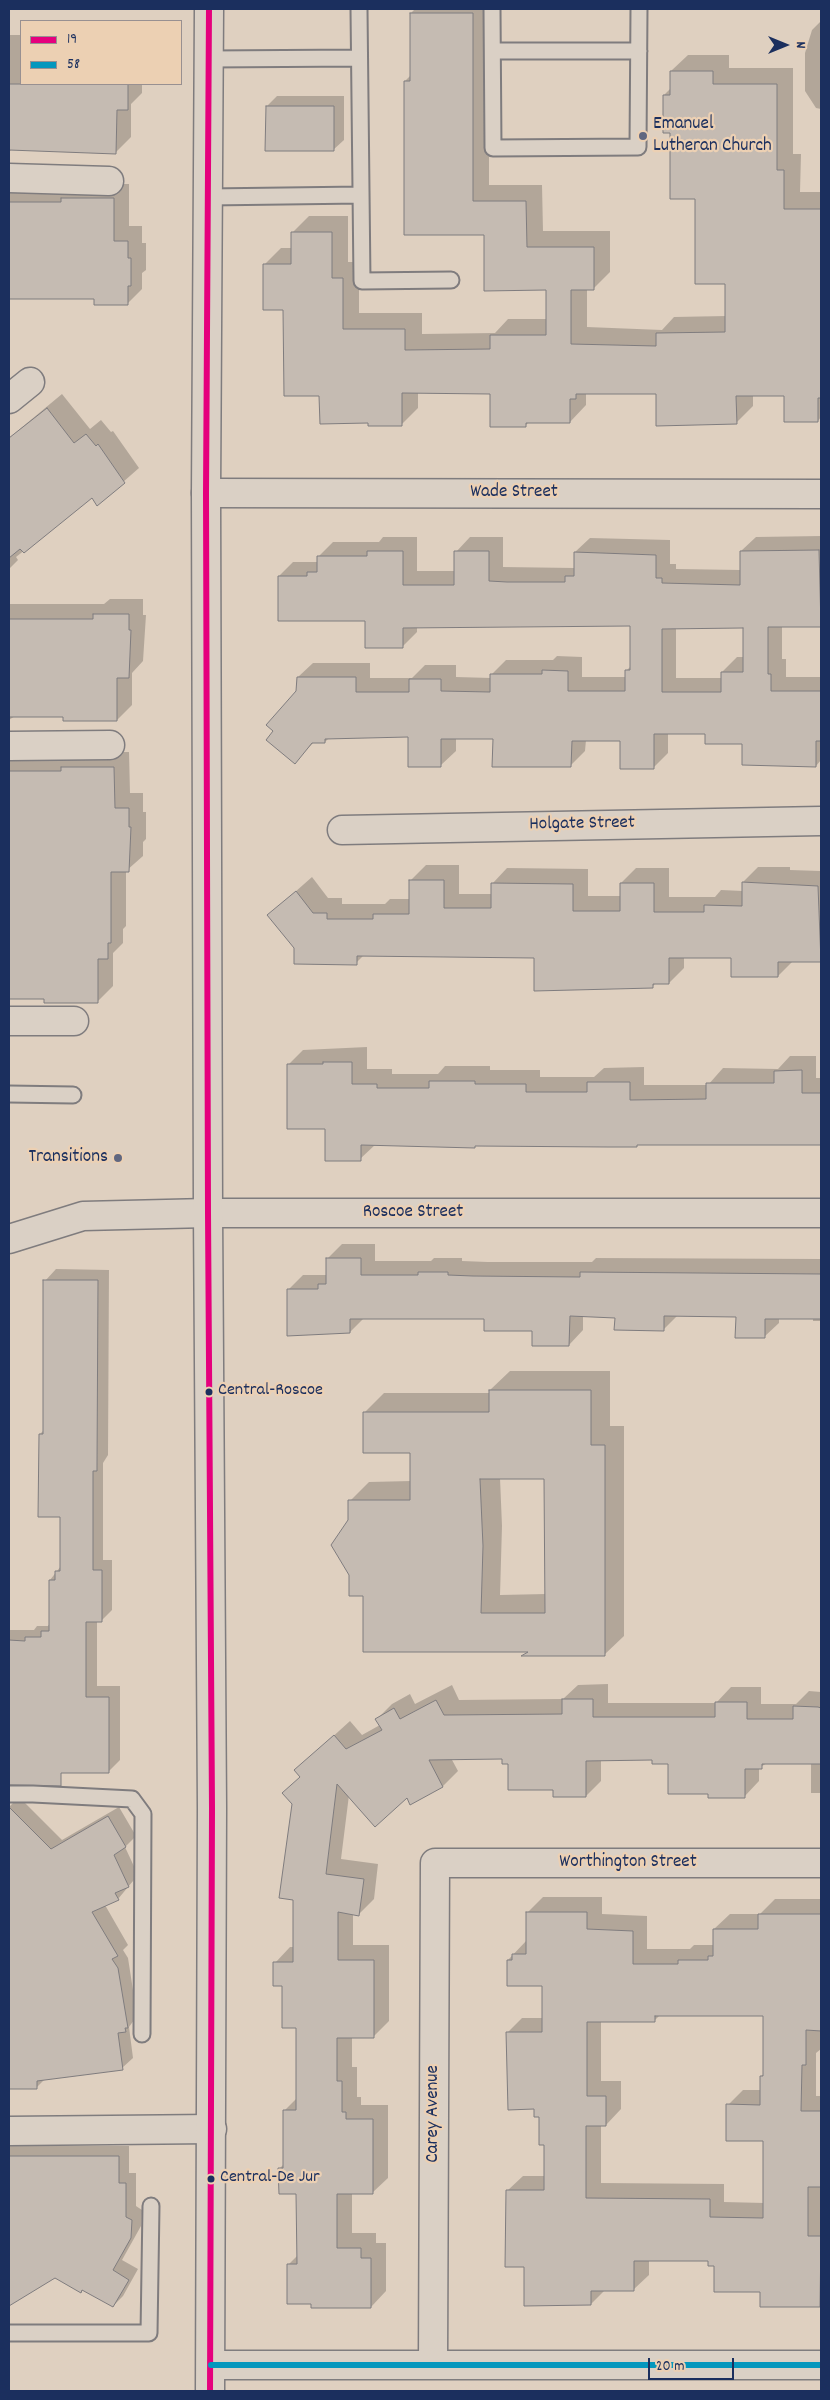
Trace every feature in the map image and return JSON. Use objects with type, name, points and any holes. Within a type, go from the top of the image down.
[{"type":"street","points":[[209,9],[206,493],[212,2129],[210,2391]]},
{"type":"street","points":[[9,178],[109,181]]},
{"type":"street","points":[[9,400],[30,382]]},
{"type":"street","name":"Wade Street","points":[[206,493],[821,494]]},
{"type":"street","points":[[9,746],[110,745]]},
{"type":"street","name":"Holgate Street","points":[[342,830],[821,821]]},
{"type":"street","points":[[9,1021],[74,1021]]},
{"type":"street","name":"Roscoe Street","points":[[9,1239],[83,1216],[208,1213],[821,1213]]},
{"type":"street","name":"Worthington Street","points":[[435,1863],[821,1863]]},
{"type":"street","name":"Carey Avenue","points":[[433,2365],[435,1863]]},
{"type":"street","points":[[9,2131],[212,2129]]},
{"type":"street","points":[[210,2365],[821,2365]]},
{"type":"lane","points":[[359,9],[362,281],[452,280]]},
{"type":"lane","points":[[492,9],[493,148],[638,147],[639,9]]},
{"type":"lane","points":[[493,51],[639,51]]},
{"type":"lane","points":[[209,59],[360,58]]},
{"type":"lane","points":[[208,197],[361,195]]},
{"type":"lane","points":[[9,1094],[74,1095]]},
{"type":"lane","points":[[9,1794],[132,1799],[143,1814],[142,2034]]},
{"type":"lane","points":[[9,2333],[149,2333],[151,2206]]},
{"type":"building","points":[[410,13],[473,13],[473,201],[526,201],[527,247],[594,247],[594,290],[571,290],[571,344],[656,346],[656,333],[725,332],[725,284],[695,284],[695,199],[670,199],[670,133],[663,133],[663,95],[670,95],[670,71],[713,71],[713,84],[777,84],[777,170],[784,170],[784,209],[821,209],[821,398],[818,398],[818,422],[784,422],[784,396],[736,396],[737,424],[656,426],[656,394],[576,394],[576,399],[570,399],[570,423],[526,423],[526,427],[490,427],[490,394],[402,393],[402,426],[368,426],[368,423],[320,424],[319,396],[284,396],[283,310],[263,310],[263,264],[291,264],[291,232],[332,232],[332,278],[343,278],[343,329],[405,329],[405,350],[490,349],[490,335],[546,335],[546,290],[484,291],[484,235],[404,235],[404,81],[410,81]]},
{"type":"building","points":[[9,84],[128,85],[128,110],[117,110],[116,154],[9,150]]},
{"type":"building","points":[[266,106],[334,106],[334,151],[265,151]]},
{"type":"building","points":[[61,198],[114,198],[114,241],[128,241],[128,258],[131,258],[131,286],[128,286],[128,305],[94,305],[94,299],[9,299],[9,202],[61,202]]},
{"type":"building","points":[[47,408],[74,443],[86,434],[96,446],[98,444],[125,483],[97,506],[92,498],[24,553],[20,549],[9,558],[9,438]]},
{"type":"building","points":[[819,550],[821,627],[768,627],[768,674],[771,674],[771,691],[821,691],[821,741],[816,741],[816,767],[742,765],[742,744],[705,744],[705,734],[654,734],[654,769],[620,769],[620,741],[572,741],[571,767],[492,767],[493,739],[441,739],[441,767],[408,767],[408,737],[325,739],[325,743],[312,743],[295,764],[266,740],[273,731],[266,725],[296,691],[297,677],[356,677],[356,692],[409,692],[409,679],[441,679],[441,691],[490,692],[490,674],[542,674],[542,670],[568,671],[568,691],[625,691],[625,670],[630,670],[630,626],[403,628],[403,648],[365,648],[365,621],[278,621],[278,576],[307,576],[307,572],[317,572],[317,556],[367,556],[367,551],[403,551],[403,585],[454,585],[454,551],[489,551],[489,581],[507,582],[565,582],[565,576],[574,576],[574,552],[656,555],[656,578],[662,578],[662,583],[740,585],[740,551]],"holes":[[[743,628],[743,672],[721,672],[721,692],[662,692],[662,629]]]},
{"type":"building","points":[[93,614],[129,614],[129,630],[131,630],[129,678],[117,678],[117,721],[63,721],[63,717],[9,717],[9,619],[93,619]]},
{"type":"building","points":[[61,767],[114,767],[115,808],[129,808],[129,827],[131,827],[129,872],[111,872],[111,943],[108,943],[108,959],[98,959],[98,1003],[44,1003],[44,999],[9,999],[9,771],[61,771]]},
{"type":"building","points":[[409,880],[444,880],[444,908],[491,908],[491,883],[573,884],[573,911],[620,911],[620,883],[654,883],[654,912],[704,912],[704,905],[742,906],[742,882],[818,886],[821,962],[778,962],[778,977],[731,977],[731,958],[669,958],[669,984],[653,984],[653,988],[534,991],[534,958],[357,956],[357,965],[294,964],[294,948],[267,915],[296,891],[313,913],[327,913],[327,919],[373,919],[373,914],[409,914]]},
{"type":"building","points":[[323,1062],[352,1062],[352,1084],[377,1084],[377,1088],[429,1088],[429,1081],[475,1081],[475,1084],[526,1084],[526,1092],[587,1092],[587,1082],[630,1082],[630,1100],[706,1099],[706,1083],[774,1083],[774,1071],[802,1070],[802,1093],[821,1093],[821,1145],[475,1146],[475,1148],[361,1145],[361,1161],[325,1161],[325,1129],[287,1129],[287,1064],[323,1064]]},
{"type":"building","points":[[326,1258],[361,1258],[361,1275],[418,1275],[418,1272],[448,1272],[448,1275],[473,1276],[580,1277],[580,1272],[821,1274],[821,1319],[765,1319],[765,1338],[735,1338],[736,1317],[664,1316],[664,1331],[614,1330],[615,1318],[570,1316],[569,1346],[532,1346],[532,1331],[484,1331],[484,1319],[350,1319],[350,1333],[287,1336],[287,1289],[318,1289],[318,1284],[326,1284]]},
{"type":"building","points":[[43,1280],[98,1280],[97,1471],[93,1471],[93,1570],[102,1570],[102,1622],[86,1622],[86,1697],[109,1697],[109,1773],[61,1773],[61,1786],[9,1785],[9,1640],[25,1641],[25,1637],[41,1637],[41,1631],[49,1631],[49,1580],[55,1580],[55,1571],[60,1571],[60,1517],[38,1517],[39,1434],[43,1434]]},
{"type":"building","points":[[489,1390],[591,1390],[591,1445],[605,1445],[605,1656],[521,1656],[528,1652],[363,1652],[363,1596],[349,1596],[349,1575],[331,1545],[348,1520],[348,1500],[410,1500],[410,1453],[363,1453],[363,1412],[489,1412]],"holes":[[[480,1479],[544,1479],[545,1613],[481,1613],[483,1546]]]},
{"type":"building","points":[[562,1699],[593,1699],[593,1717],[715,1717],[715,1702],[747,1702],[747,1719],[793,1719],[793,1706],[818,1707],[821,1708],[821,1764],[762,1764],[762,1769],[745,1769],[745,1798],[708,1798],[708,1794],[668,1794],[668,1764],[652,1764],[652,1760],[586,1761],[586,1797],[553,1797],[553,1790],[508,1790],[508,1764],[502,1764],[502,1759],[429,1760],[443,1787],[410,1805],[407,1798],[375,1827],[337,1784],[326,1874],[364,1879],[359,1916],[338,1912],[338,1960],[374,1960],[374,2038],[337,2038],[337,2081],[342,2081],[342,2112],[346,2112],[346,2119],[373,2119],[373,2194],[337,2194],[337,2248],[361,2248],[361,2258],[371,2258],[371,2308],[311,2308],[311,2304],[287,2304],[287,2264],[297,2264],[296,2194],[279,2194],[278,2168],[283,2168],[283,2110],[296,2110],[296,2028],[282,2028],[282,1986],[273,1986],[273,1962],[293,1962],[293,1900],[279,1898],[292,1804],[282,1793],[300,1777],[294,1770],[334,1735],[346,1749],[382,1730],[375,1719],[394,1708],[400,1719],[436,1700],[444,1715],[562,1714]]},
{"type":"building","points":[[9,1807],[51,1849],[108,1816],[126,1847],[114,1855],[129,1887],[115,1893],[119,1900],[92,1912],[118,1956],[112,1959],[118,1968],[128,2028],[125,2028],[126,2032],[118,2033],[123,2070],[37,2081],[37,2089],[9,2089]]},
{"type":"building","points":[[526,1912],[587,1912],[587,1929],[633,1931],[633,1964],[678,1964],[678,1960],[708,1960],[708,1956],[713,1956],[713,1929],[758,1929],[758,1914],[821,1914],[821,2031],[806,2030],[806,2065],[802,2065],[801,2111],[821,2111],[821,2187],[808,2187],[808,2236],[821,2236],[820,2307],[760,2307],[760,2292],[714,2292],[714,2266],[708,2266],[708,2261],[634,2261],[634,2291],[591,2291],[591,2305],[524,2306],[524,2267],[505,2267],[506,2190],[544,2190],[544,2145],[539,2145],[539,2117],[534,2117],[534,2109],[508,2110],[506,2032],[542,2032],[542,1986],[507,1986],[507,1960],[512,1960],[512,1954],[526,1954]],"holes":[[[655,2016],[763,2016],[763,2076],[760,2076],[760,2105],[726,2104],[726,2141],[763,2141],[763,2218],[710,2217],[710,2199],[586,2198],[586,2126],[606,2126],[606,2096],[587,2096],[587,2022],[655,2022]]]},
{"type":"building","points":[[9,2156],[119,2156],[119,2183],[126,2183],[126,2217],[132,2220],[131,2238],[113,2270],[129,2280],[113,2307],[82,2290],[81,2293],[55,2278],[9,2306]]},
{"type":"transit line","name":"19","points":[[209,9],[206,493],[212,1808],[210,2391]]},
{"type":"transit line","name":"58","points":[[211,2365],[821,2365]]},
{"type":"place","name":"Emanuel Lutheran Church","points":[[643,136]]},
{"type":"place","name":"Transitions","points":[[118,1158]]},
{"type":"place","name":"Central-Roscoe","points":[[209,1392]]},
{"type":"place","name":"Central-De Jur","points":[[211,2179]]}]
